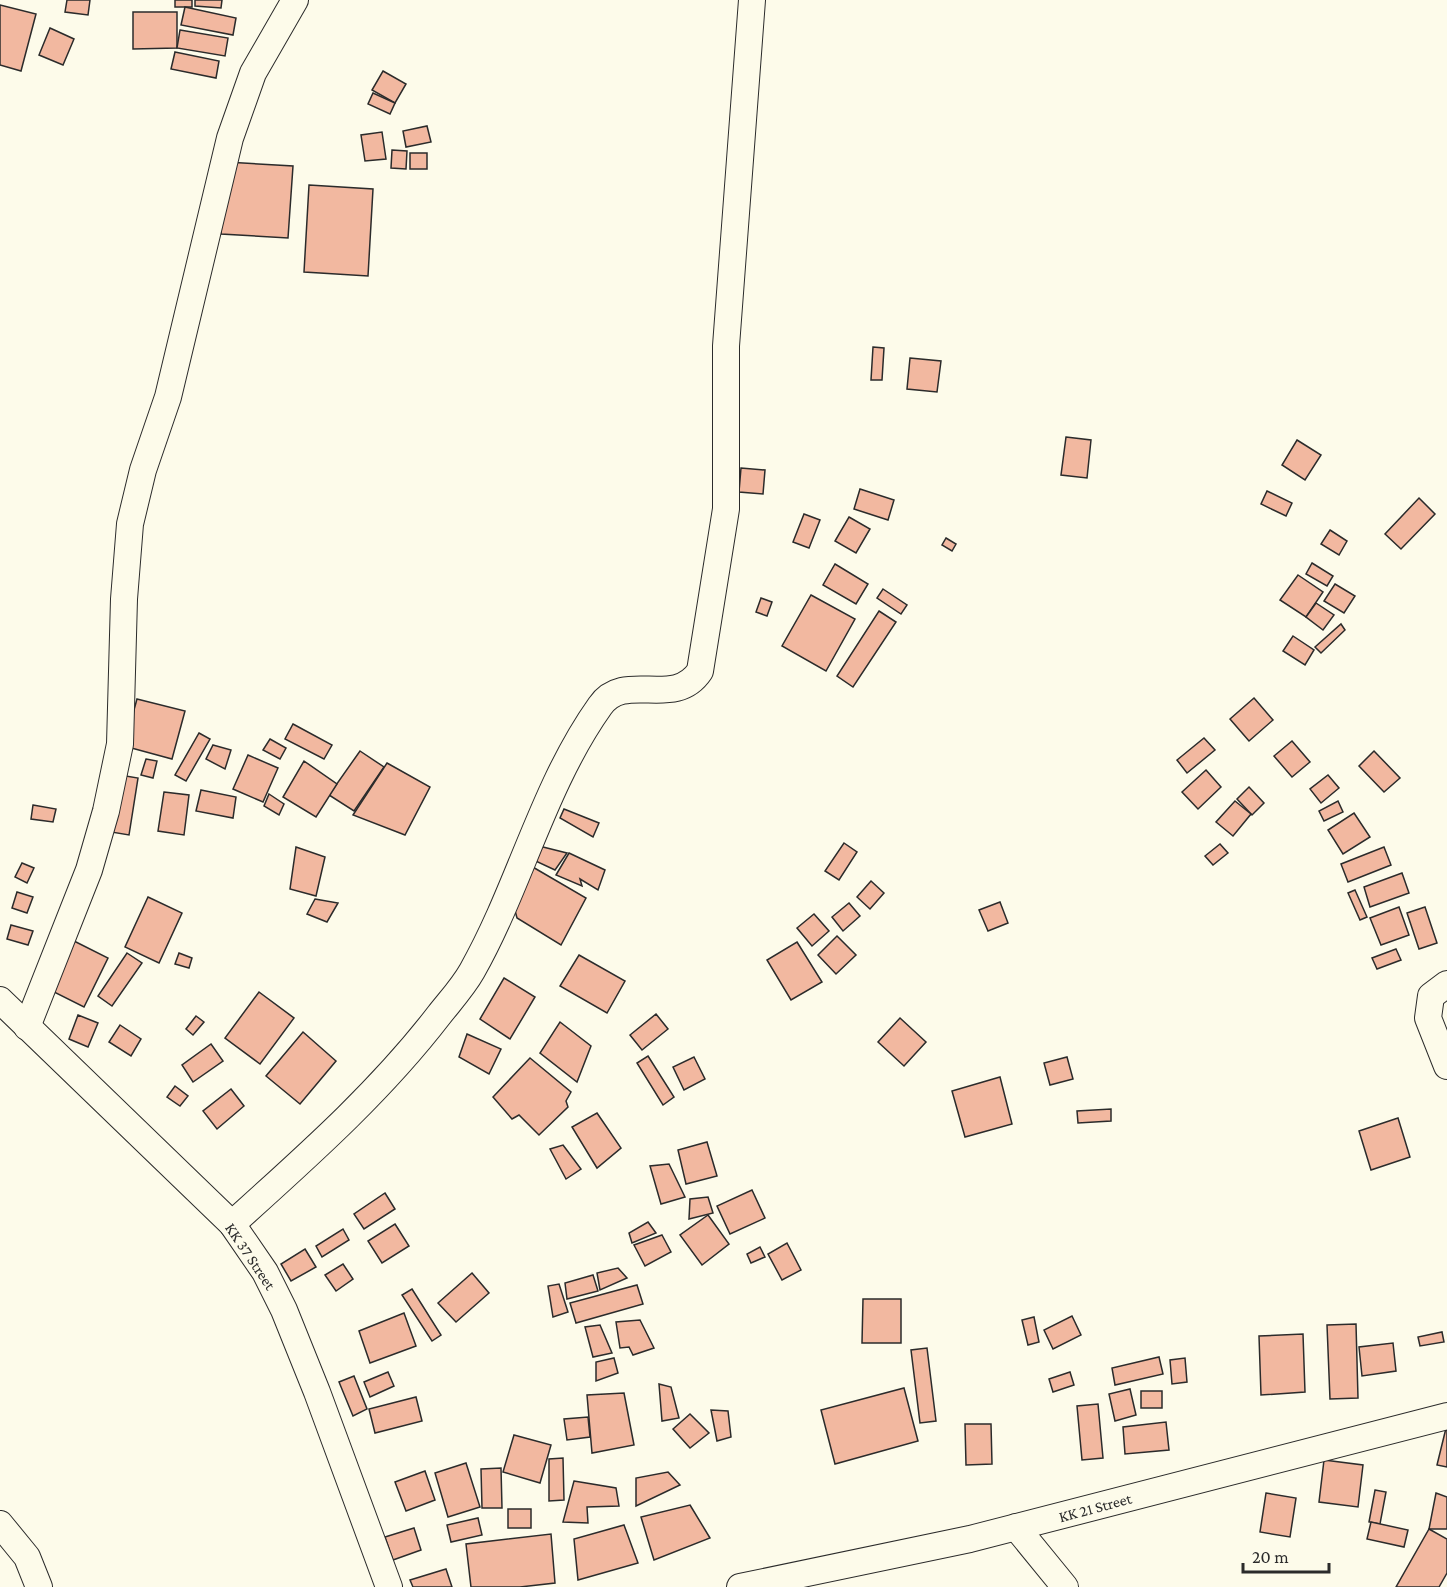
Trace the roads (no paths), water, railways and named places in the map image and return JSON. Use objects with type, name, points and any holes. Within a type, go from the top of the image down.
[{"type":"street","points":[[27,1027],[89,870],[106,811],[120,744],[130,524],[143,470],[168,397],[230,138],[253,73],[295,0]]},
{"type":"street","points":[[232,1224],[336,1130],[419,1041],[471,973],[508,899],[525,853],[562,772],[601,704],[612,695],[626,690],[681,689],[692,684],[700,671],[726,509],[726,346],[752,0]]},
{"type":"street","points":[[1447,984],[1431,996],[1428,1018],[1447,1066]]},
{"type":"street","name":"KK 37 Street","points":[[0,1000],[232,1224],[265,1272],[284,1310],[389,1587]]},
{"type":"street","name":"KK 21 Street","points":[[740,1587],[1016,1527],[1447,1416]]},
{"type":"street","points":[[0,1524],[27,1557],[39,1587]]},
{"type":"street","points":[[1016,1527],[1065,1587]]}]
